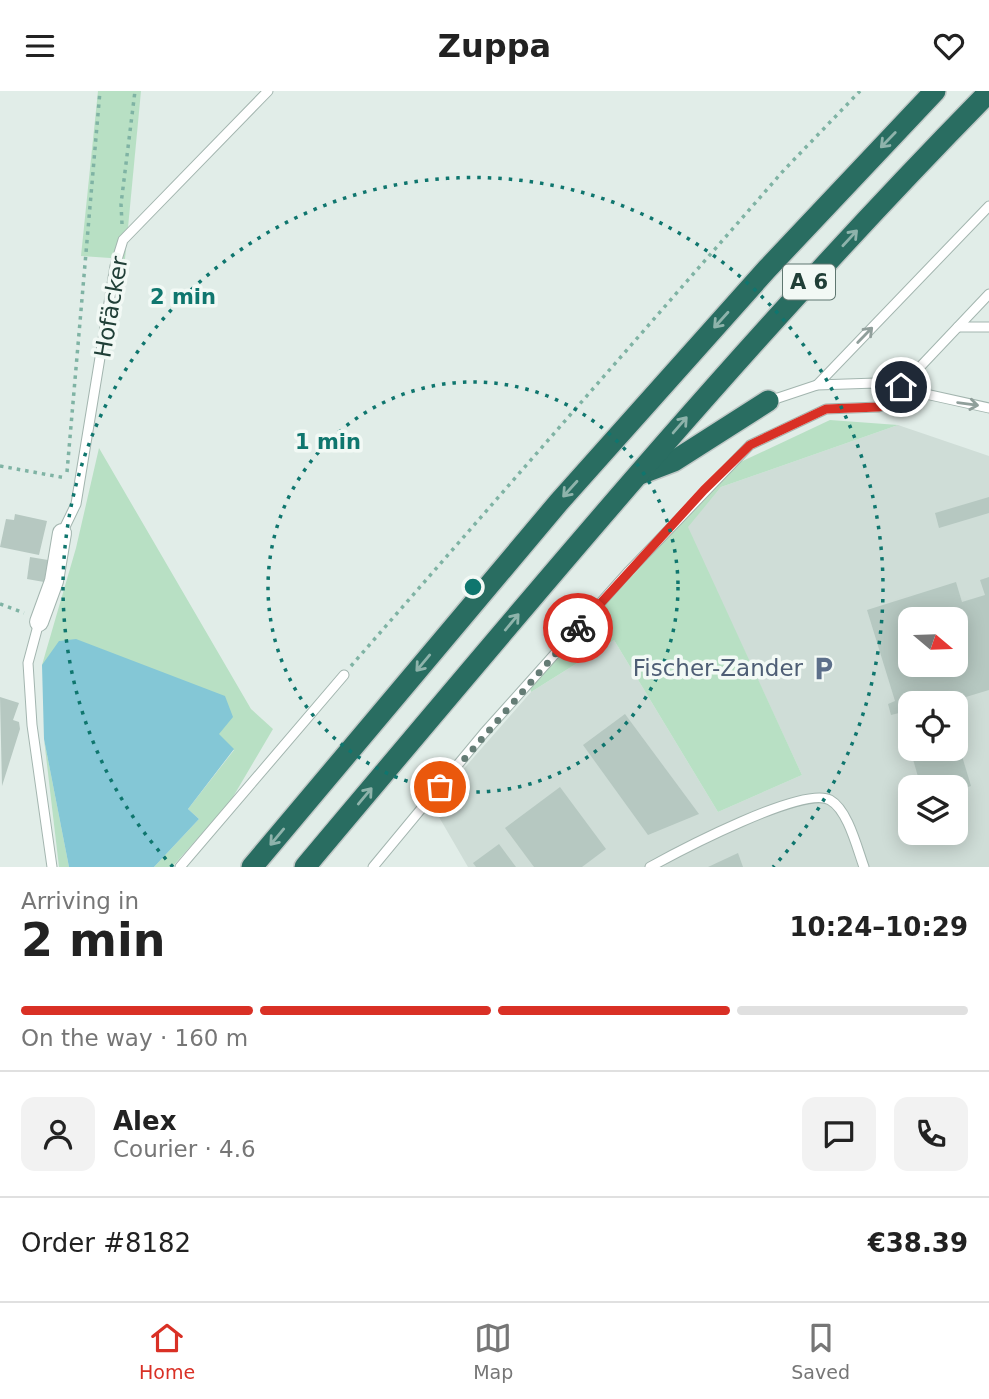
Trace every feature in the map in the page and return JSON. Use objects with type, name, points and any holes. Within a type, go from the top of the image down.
[{"type":"highway","name":"A 6","points":[[252,867],[559,502],[767,269],[935,91]]},
{"type":"highway","name":"A 6","points":[[305,867],[635,476],[764,331],[989,92]]},
{"type":"highway","points":[[635,476],[674,461],[768,401]]},
{"type":"street","points":[[38,622],[54,581],[62,533]]},
{"type":"lane","name":"Hofäcker","points":[[62,533],[69,525],[76,504],[115,266],[123,240],[268,91]]},
{"type":"lane","points":[[817,384],[989,206]]},
{"type":"lane","points":[[373,867],[529,683],[704,490],[750,445],[826,409],[879,407],[892,401],[901,387],[989,295]]},
{"type":"lane","points":[[958,327],[989,327]]},
{"type":"lane","points":[[768,401],[817,384],[876,383],[901,387],[961,404],[989,408]]},
{"type":"lane","points":[[38,622],[28,663],[33,725],[52,867]]},
{"type":"lane","points":[[180,867],[344,675]]},
{"type":"lane","points":[[650,867],[788,802],[813,797],[828,798],[839,807],[864,867]]},
{"type":"lane","points":[[859,855],[871,867]]},
{"type":"path","points":[[0,466],[66,478],[100,91]]},
{"type":"path","points":[[123,240],[121,204],[135,91]]},
{"type":"path","points":[[344,675],[784,170],[860,91]]},
{"type":"path","points":[[0,604],[38,622]]},
{"type":"shaded area","points":[[898,425],[989,456],[989,867],[468,867],[432,805],[531,692],[614,640],[718,812],[802,775],[687,527],[721,487]]},
{"type":"green space","points":[[98,91],[141,91],[125,259],[81,256]]},
{"type":"green space","points":[[830,420],[898,425],[721,487],[688,527],[802,775],[718,812],[614,640],[531,692],[530,687],[734,465]]},
{"type":"green space","points":[[99,448],[251,709],[273,729],[230,802],[172,867],[154,867],[199,819],[188,809],[234,750],[42,665],[76,548]]},
{"type":"green space","points":[[44,739],[69,867],[59,867]]},
{"type":"water","points":[[76,639],[225,696],[233,717],[219,734],[234,749],[188,809],[199,819],[154,867],[69,867],[44,739],[42,665],[59,641]]},
{"type":"building","points":[[989,497],[989,513],[939,528],[935,513]]},
{"type":"building","points":[[15,514],[47,521],[39,555],[0,547],[6,519],[14,520]]},
{"type":"building","points":[[30,557],[48,560],[44,582],[27,579]]},
{"type":"building","points":[[989,577],[989,690],[968,696],[968,691],[898,691],[898,713],[891,715],[888,704],[895,701],[867,610],[956,582],[962,602],[985,595],[980,580]]},
{"type":"building","points":[[0,697],[19,703],[13,720],[19,722],[20,729],[2,786]]},
{"type":"building","points":[[625,714],[699,814],[648,835],[583,745]]},
{"type":"building","points":[[913,761],[964,761],[968,775],[918,775]]},
{"type":"building","points":[[560,787],[606,849],[582,867],[534,867],[505,828]]},
{"type":"building","points":[[499,844],[516,867],[476,867],[473,863]]},
{"type":"building","points":[[738,853],[743,867],[708,867]]},
{"type":"way so far","points":[[440,787],[484,733],[578,628]]},
{"type":"place","name":"Fischer-Zander","points":[[823,668]]},
{"type":"route","points":[[578,628],[704,490],[750,445],[826,409],[879,407],[892,401],[901,387]]}]
